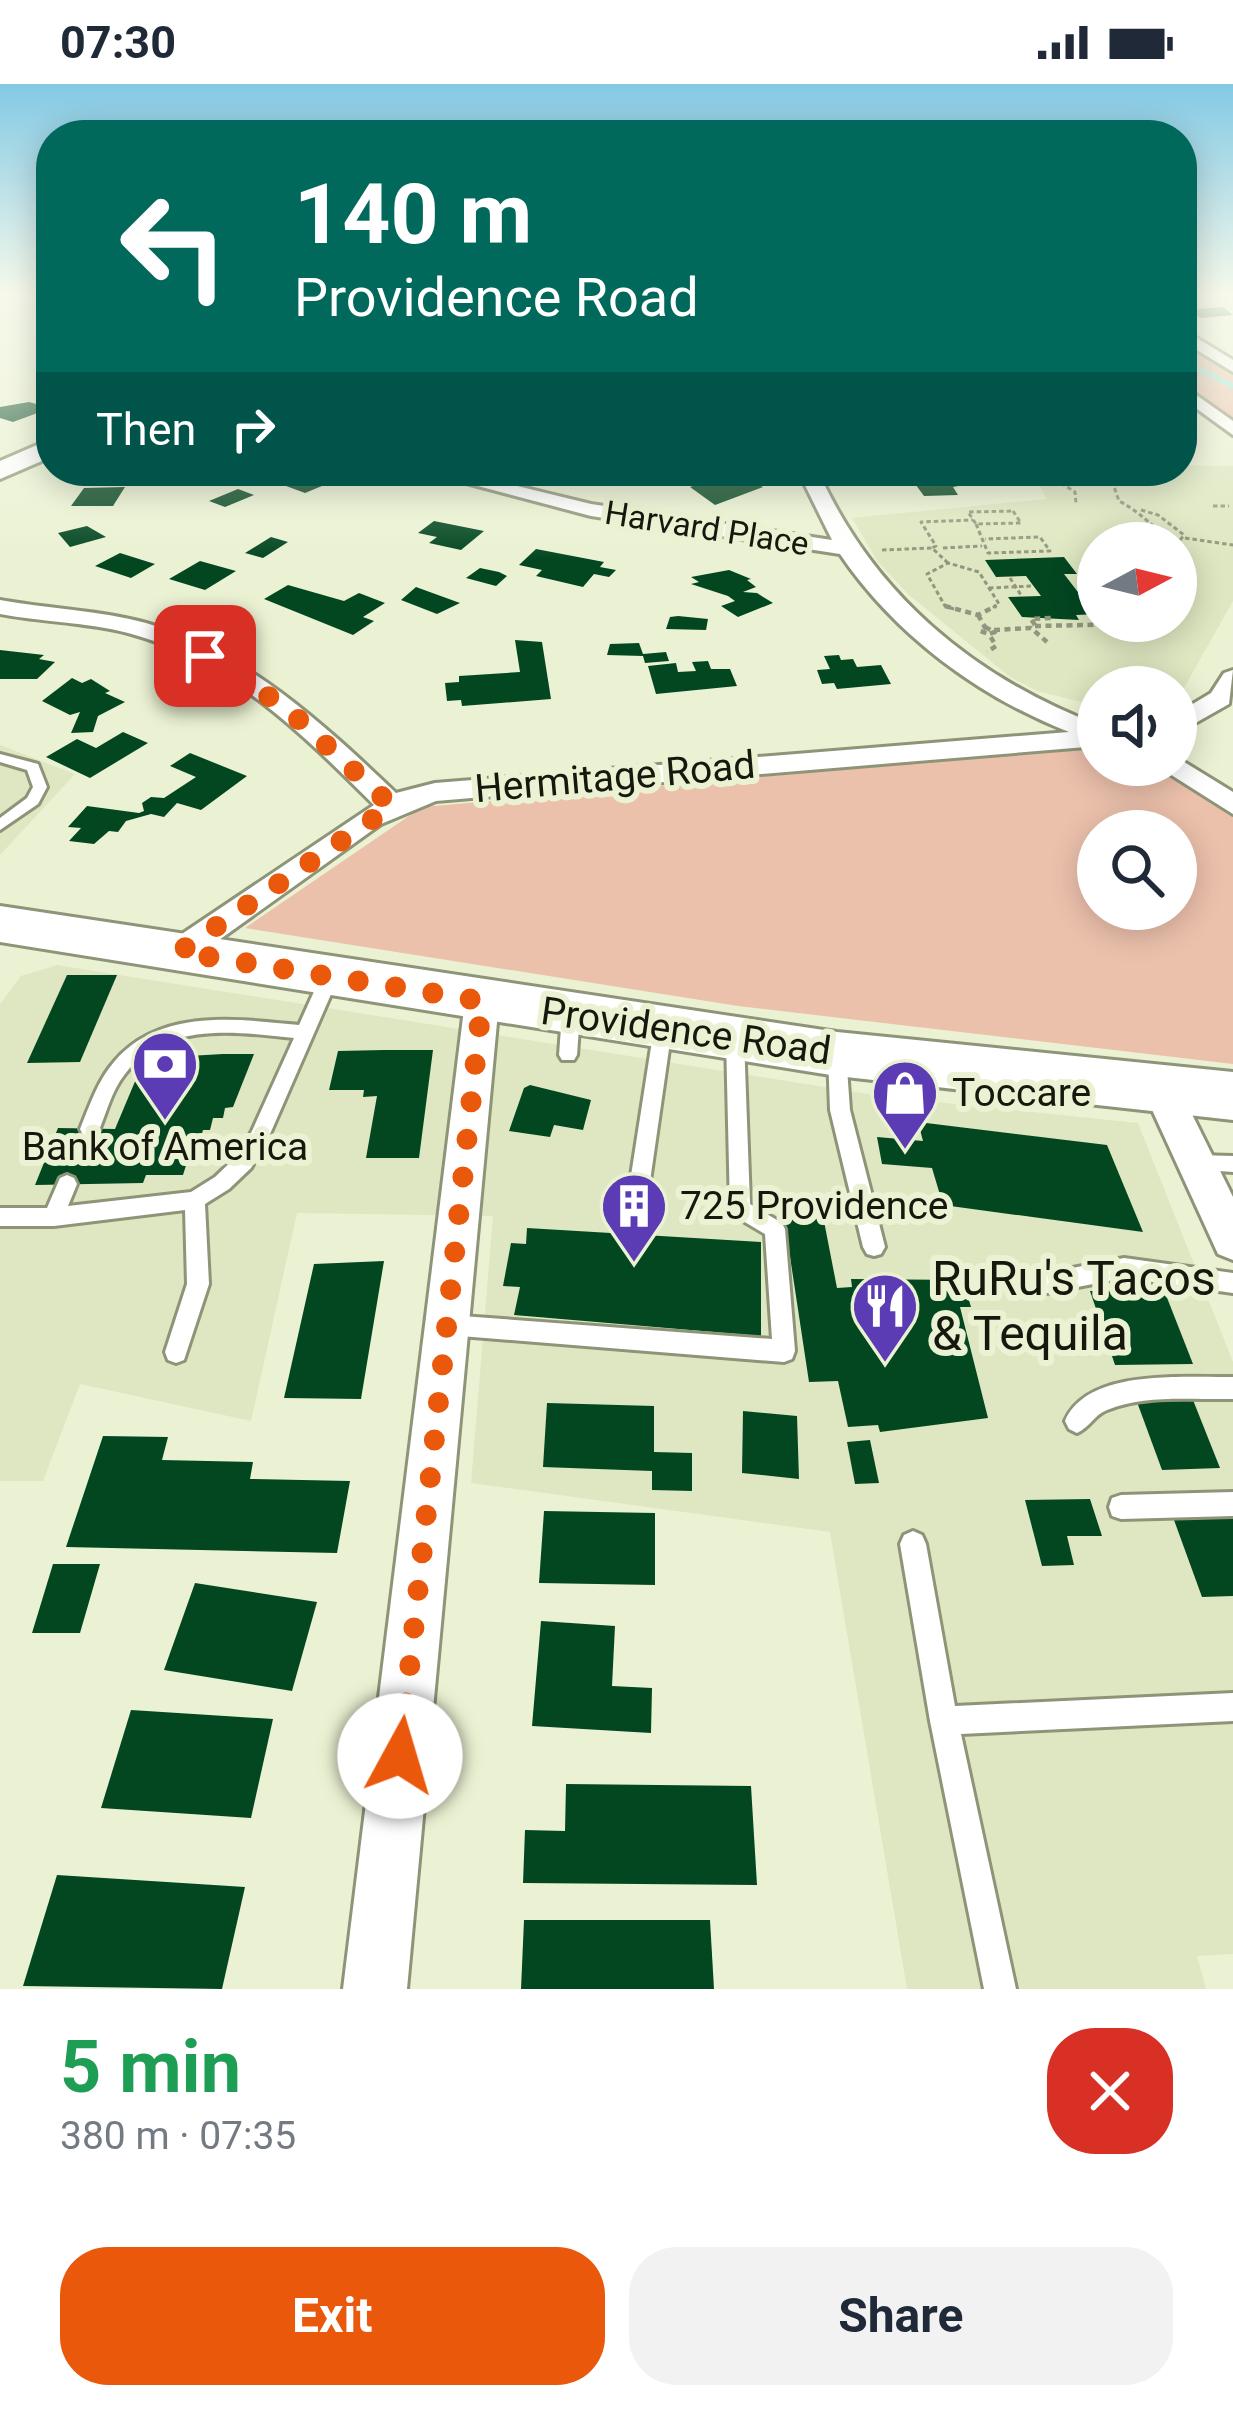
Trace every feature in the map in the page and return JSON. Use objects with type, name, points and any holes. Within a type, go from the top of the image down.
[{"type":"main road","points":[[0,471],[36,454]]},
{"type":"main road","points":[[0,491],[36,475]]},
{"type":"main road","name":"Providence Road","points":[[3,930],[179,952],[482,1001],[570,1034],[663,1028],[837,1054],[1233,1096]]},
{"type":"street","points":[[1197,402],[1233,430]]},
{"type":"street","name":"Harvard Place","points":[[493,486],[591,510],[844,548]]},
{"type":"street","points":[[815,486],[844,548],[876,588],[925,633],[1033,707],[1077,727]]},
{"type":"street","points":[[0,607],[117,623],[182,643],[285,707],[392,806]]},
{"type":"street","points":[[1197,713],[1220,698],[1233,678]]},
{"type":"street","name":"Hermitage Road","points":[[179,952],[392,806],[435,792],[1077,738]]},
{"type":"street","points":[[1197,781],[1233,806]]},
{"type":"street","points":[[375,1989],[482,1001]]},
{"type":"street","points":[[1162,1090],[1215,1163],[1233,1241]]},
{"type":"lane","points":[[0,758],[33,766],[40,787],[33,801],[0,825]]},
{"type":"lane","points":[[0,1217],[54,1217],[195,1201],[244,1162],[330,976]]},
{"type":"lane","points":[[90,1129],[119,1067],[165,1036],[212,1025],[303,1032]]},
{"type":"lane","points":[[638,1195],[663,1028]]},
{"type":"lane","points":[[448,1324],[784,1351],[775,1229],[740,1209],[735,1039]]},
{"type":"lane","points":[[837,1054],[840,1109],[874,1247]]},
{"type":"lane","points":[[54,1217],[67,1184]]},
{"type":"lane","points":[[176,1352],[198,1284],[195,1201]]},
{"type":"lane","points":[[1026,1287],[1124,1268],[1233,1282]]},
{"type":"lane","points":[[1077,1421],[1086,1405],[1108,1396],[1233,1388]]},
{"type":"lane","points":[[1121,1508],[1233,1504]]},
{"type":"lane","points":[[913,1544],[1000,1989]]},
{"type":"lane","points":[[944,1721],[1233,1707]]},
{"type":"path","points":[[1066,486],[1075,492],[1076,503]]},
{"type":"path","points":[[1110,486],[1118,500],[1155,513],[1166,522]]},
{"type":"path","points":[[1213,506],[1229,506]]},
{"type":"path","points":[[1138,510],[1145,522]]},
{"type":"path","points":[[948,563],[927,574],[945,606],[978,615],[999,604],[979,572],[948,563],[921,522],[974,522],[1022,523],[1013,511],[968,512],[974,522],[986,539]]},
{"type":"path","points":[[1040,537],[1050,551],[988,553],[979,539],[986,539],[1040,537]]},
{"type":"path","points":[[1197,540],[1233,545]]},
{"type":"path","points":[[957,546],[966,552]]},
{"type":"path","points":[[873,550],[983,546]]},
{"type":"path","points":[[1010,578],[1021,596]]},
{"type":"path","points":[[988,588],[1031,586]]},
{"type":"path","points":[[978,615],[985,627],[980,631],[1077,627]]},
{"type":"path","points":[[1047,642],[1030,619],[1052,618]]},
{"type":"path","points":[[984,654],[996,646],[992,632]]},
{"type":"shaded area","points":[[1197,383],[1233,383],[1233,423],[1197,398]]},
{"type":"shaded area","points":[[1197,465],[1233,466],[1233,601],[1196,666],[1077,666],[1077,701],[1037,691],[1010,677],[909,595],[878,562],[852,518],[1047,499],[1040,486],[1197,486]]},
{"type":"shaded area","points":[[0,745],[75,774],[0,855]]},
{"type":"shaded area","points":[[1077,749],[1077,786],[1197,786],[1233,810],[1233,1064],[738,1006],[245,928],[422,807]]},
{"type":"shaded area","points":[[57,965],[887,1097],[1138,1123],[1233,1362],[1233,1954],[1197,1956],[1206,1989],[907,1989],[830,1532],[471,1483],[493,1216],[297,1213],[251,1421],[80,1384],[43,1481],[0,1481],[0,1004],[21,976]]},
{"type":"building","points":[[29,402],[36,404],[36,414],[13,422],[0,418],[0,407]]},
{"type":"building","points":[[286,486],[322,486],[305,493]]},
{"type":"building","points":[[761,486],[763,487],[715,505],[690,487]]},
{"type":"building","points":[[917,486],[958,486],[953,487],[958,495],[924,496]]},
{"type":"building","points":[[125,487],[113,506],[71,506],[84,488]]},
{"type":"building","points":[[238,489],[254,495],[225,507],[209,501]]},
{"type":"building","points":[[434,521],[484,531],[461,550],[429,543],[437,537],[418,533]]},
{"type":"building","points":[[87,526],[106,537],[70,547],[58,533]]},
{"type":"building","points":[[271,537],[288,542],[263,558],[245,553]]},
{"type":"building","points":[[536,549],[604,562],[600,567],[616,570],[609,577],[594,574],[583,587],[536,576],[542,570],[519,565]]},
{"type":"building","points":[[120,553],[155,564],[131,578],[95,566]]},
{"type":"building","points":[[1064,557],[1077,574],[1064,574],[1077,591],[1077,620],[1022,617],[1008,597],[1041,596],[1026,576],[996,577],[985,560]]},
{"type":"building","points":[[200,561],[236,571],[205,590],[169,579]]},
{"type":"building","points":[[480,568],[507,576],[496,586],[466,578]]},
{"type":"building","points":[[729,570],[751,579],[747,580],[756,587],[743,592],[757,593],[773,603],[738,617],[721,606],[735,601],[728,596],[691,584],[699,582],[691,577]]},
{"type":"building","points":[[288,585],[344,601],[359,593],[385,603],[363,617],[374,621],[353,635],[264,599]]},
{"type":"building","points":[[416,587],[460,603],[437,614],[401,600]]},
{"type":"building","points":[[670,617],[708,619],[706,630],[666,629]]},
{"type":"building","points":[[515,640],[542,642],[551,699],[462,706],[461,700],[447,701],[445,683],[459,682],[459,676],[520,672]]},
{"type":"building","points":[[639,643],[643,654],[666,652],[669,661],[645,663],[643,656],[607,655],[610,644]]},
{"type":"building","points":[[0,650],[44,655],[39,659],[55,662],[37,679],[0,679]]},
{"type":"building","points":[[839,655],[841,660],[853,659],[857,667],[881,665],[891,684],[837,689],[834,683],[822,684],[817,670],[830,669],[824,656]]},
{"type":"building","points":[[708,661],[711,669],[730,669],[737,686],[656,694],[648,666],[676,663],[678,672],[696,671],[692,662]]},
{"type":"building","points":[[72,678],[82,683],[91,679],[110,691],[105,693],[125,702],[98,716],[93,732],[71,733],[80,712],[70,715],[42,701]]},
{"type":"building","points":[[123,732],[148,743],[90,778],[46,757],[77,739],[96,748]]},
{"type":"building","points":[[190,753],[247,776],[201,810],[177,803],[164,817],[151,814],[126,821],[118,832],[109,831],[94,844],[69,841],[81,828],[68,827],[87,806],[139,813],[151,797],[164,798],[196,777],[170,766]]},
{"type":"building","points":[[67,975],[117,975],[80,1062],[27,1063]]},
{"type":"building","points":[[433,1050],[419,1158],[366,1158],[377,1096],[363,1097],[364,1090],[329,1090],[338,1051]]},
{"type":"building","name":"Bank of America","points":[[254,1054],[233,1107],[225,1108],[223,1118],[213,1118],[210,1130],[203,1130],[195,1158],[188,1159],[183,1175],[146,1175],[143,1183],[35,1185],[58,1128],[115,1129],[139,1072],[163,1071],[171,1057]]},
{"type":"building","points":[[530,1085],[591,1100],[583,1130],[554,1125],[550,1137],[509,1131],[524,1088]]},
{"type":"building","points":[[918,1122],[1107,1145],[1143,1232],[943,1205],[932,1168],[882,1164],[877,1137],[923,1141]]},
{"type":"building","points":[[823,1216],[837,1288],[852,1287],[851,1279],[963,1280],[971,1307],[960,1307],[988,1418],[880,1432],[878,1425],[848,1427],[838,1381],[809,1382],[784,1217]]},
{"type":"building","name":"725 Providence","points":[[527,1228],[761,1242],[761,1336],[514,1315],[520,1287],[503,1286],[511,1243],[526,1244]]},
{"type":"building","points":[[384,1261],[361,1399],[284,1398],[314,1264]]},
{"type":"building","points":[[1164,1290],[1193,1364],[1115,1365],[1090,1291]]},
{"type":"building","points":[[1193,1400],[1220,1468],[1162,1470],[1137,1402]]},
{"type":"building","points":[[547,1403],[654,1406],[654,1452],[692,1453],[692,1491],[652,1490],[652,1471],[543,1467]]},
{"type":"building","points":[[743,1411],[797,1416],[799,1479],[742,1473]]},
{"type":"building","points":[[103,1436],[168,1437],[162,1460],[253,1462],[250,1479],[350,1481],[337,1553],[66,1547]]},
{"type":"building","points":[[870,1440],[879,1483],[855,1484],[847,1442]]},
{"type":"building","points":[[1090,1499],[1102,1536],[1067,1536],[1074,1565],[1042,1566],[1025,1500]]},
{"type":"building","points":[[544,1511],[655,1513],[655,1585],[539,1583]]},
{"type":"building","points":[[1233,1518],[1233,1596],[1202,1597],[1174,1520]]},
{"type":"building","points":[[53,1564],[100,1564],[80,1633],[32,1633]]},
{"type":"building","points":[[195,1583],[317,1602],[292,1691],[164,1670]]},
{"type":"building","points":[[541,1621],[615,1626],[612,1686],[652,1688],[651,1733],[532,1726]]},
{"type":"building","points":[[131,1710],[273,1719],[251,1818],[101,1808]]},
{"type":"building","points":[[566,1784],[751,1786],[757,1885],[523,1883],[525,1830],[565,1831]]},
{"type":"building","points":[[57,1875],[245,1887],[222,1989],[23,1986]]},
{"type":"building","points":[[524,1920],[710,1920],[714,1989],[521,1989]]},
{"type":"waterway","points":[[1227,383],[1233,386]]},
{"type":"place","name":"Bank of America","points":[[165,1123]]},
{"type":"place","name":"Toccare","points":[[905,1152]]},
{"type":"place","name":"725 Providence","points":[[634,1265]]},
{"type":"place","name":"RuRu's Tacos & Tequila","points":[[885,1365]]},
{"type":"route","points":[[205,656],[285,707],[392,806],[179,952],[482,1001],[400,1756]]}]
